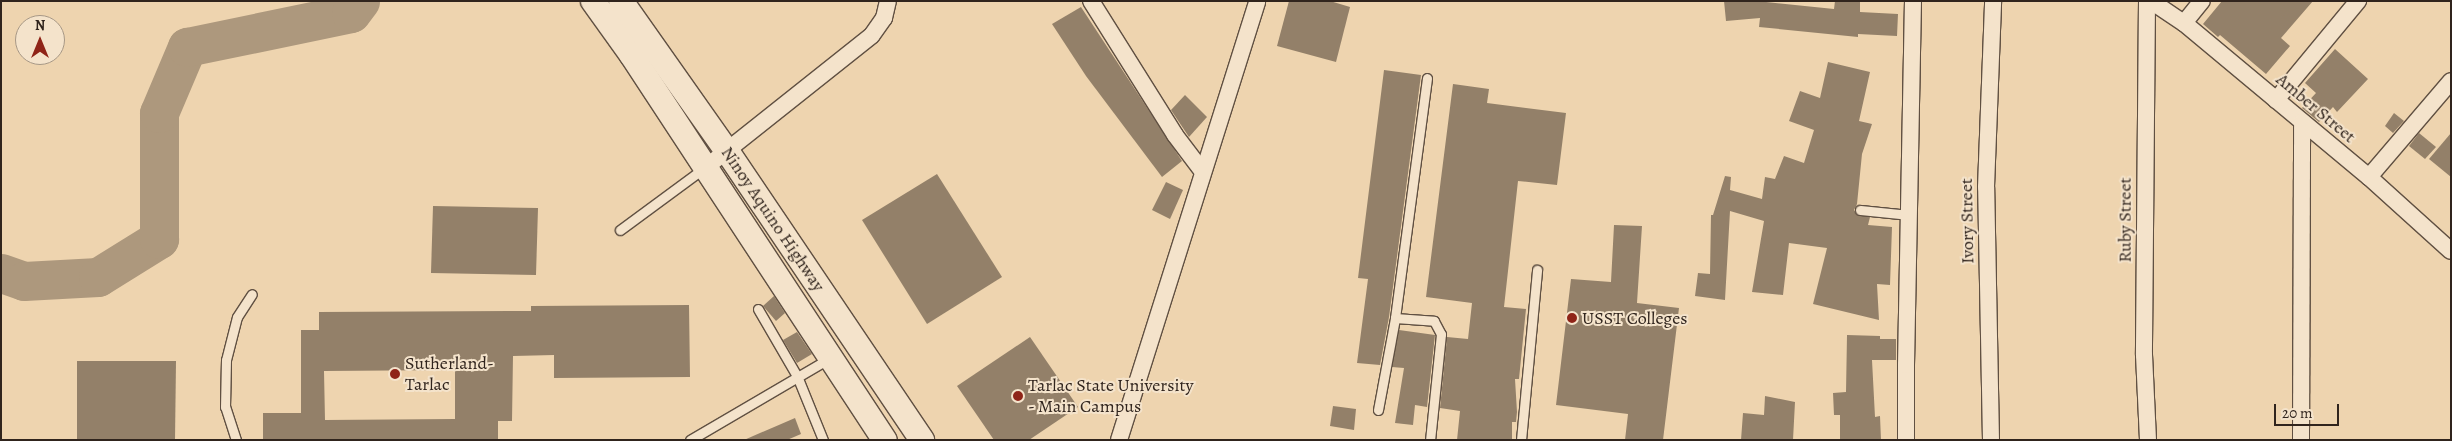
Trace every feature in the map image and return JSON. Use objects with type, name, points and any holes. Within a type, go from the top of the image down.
[{"type":"main road","name":"Ninoy Aquino Highway","points":[[593,1],[631,54],[885,440]]},
{"type":"main road","name":"Ninoy Aquino Highway","points":[[621,1],[727,151],[922,440]]},
{"type":"street","points":[[705,168],[872,35],[884,18],[888,1]]},
{"type":"street","points":[[1091,1],[1170,127],[1203,172]]},
{"type":"street","points":[[1119,440],[1257,1]]},
{"type":"street","points":[[1906,440],[1914,1]]},
{"type":"street","name":"Ivory Street","points":[[1991,440],[1986,186],[1993,1]]},
{"type":"street","name":"Ruby Street","points":[[2147,1],[2144,355],[2148,440]]},
{"type":"street","name":"Amber Street","points":[[2151,1],[2184,23],[2369,177],[2451,251]]},
{"type":"street","points":[[2184,23],[2202,1]]},
{"type":"street","points":[[2276,100],[2358,1]]},
{"type":"street","points":[[2369,177],[2451,81]]},
{"type":"street","points":[[2301,440],[2302,122]]},
{"type":"lane","points":[[1378,410],[1395,318],[1427,78]]},
{"type":"lane","points":[[620,230],[705,168]]},
{"type":"lane","points":[[1860,210],[1910,216]]},
{"type":"lane","points":[[1521,440],[1537,270]]},
{"type":"lane","points":[[236,440],[225,407],[226,360],[237,317],[252,294]]},
{"type":"lane","points":[[758,309],[797,376],[822,440]]},
{"type":"lane","points":[[1395,318],[1434,321],[1442,334],[1430,440]]},
{"type":"lane","points":[[690,440],[830,358]]},
{"type":"building","points":[[1289,1],[1330,1],[1350,7],[1336,62],[1277,46]]},
{"type":"building","points":[[1724,1],[1757,1],[1834,9],[1835,1],[1860,1],[1860,12],[1898,14],[1897,36],[1858,34],[1858,37],[1759,27],[1760,18],[1726,21]]},
{"type":"building","points":[[2222,1],[2313,1],[2281,38],[2290,46],[2266,74],[2220,35],[2218,37],[2203,24]]},
{"type":"building","points":[[1081,7],[1182,161],[1162,177],[1086,76],[1052,24]]},
{"type":"building","points":[[2335,49],[2368,79],[2337,112],[2333,107],[2319,122],[2302,108],[2316,93],[2305,83]]},
{"type":"building","points":[[1828,62],[1870,72],[1859,121],[1872,124],[1862,154],[1857,204],[1854,210],[1857,215],[1870,217],[1868,225],[1892,227],[1890,285],[1877,284],[1879,320],[1813,304],[1827,248],[1789,243],[1783,295],[1752,292],[1764,221],[1730,211],[1725,300],[1695,296],[1698,273],[1710,274],[1711,215],[1713,215],[1725,176],[1731,177],[1730,190],[1762,199],[1765,177],[1775,179],[1784,156],[1804,163],[1814,130],[1789,121],[1800,91],[1820,98]]},
{"type":"building","points":[[1384,70],[1421,75],[1389,317],[1380,365],[1357,363],[1368,279],[1358,278]]},
{"type":"building","points":[[1453,84],[1489,89],[1487,103],[1566,113],[1557,185],[1518,181],[1504,307],[1526,309],[1519,379],[1515,379],[1517,412],[1516,422],[1512,422],[1512,440],[1457,440],[1460,411],[1440,408],[1447,337],[1468,339],[1472,303],[1426,297]]},
{"type":"building","points":[[1185,95],[1207,117],[1189,137],[1171,110]]},
{"type":"building","points":[[2394,113],[2404,121],[2393,133],[2385,126]]},
{"type":"building","points":[[2419,133],[2436,147],[2425,159],[2409,146]]},
{"type":"building","points":[[2451,133],[2451,177],[2429,159]]},
{"type":"building","points":[[937,174],[1002,277],[927,324],[862,220]]},
{"type":"building","points":[[1166,182],[1183,190],[1170,219],[1152,210]]},
{"type":"building","points":[[433,206],[538,208],[536,275],[431,273]]},
{"type":"building","points":[[1614,225],[1642,226],[1637,303],[1679,308],[1663,440],[1625,440],[1628,414],[1556,405],[1571,279],[1611,282]]},
{"type":"building","points":[[774,296],[785,313],[776,321],[763,306]]},
{"type":"building","points":[[689,305],[690,377],[554,378],[554,355],[513,356],[512,421],[498,421],[498,440],[263,440],[263,413],[301,413],[301,330],[319,330],[319,312],[531,311],[531,306]],"holes":[[[455,370],[455,419],[325,420],[324,371]]]},
{"type":"building","points":[[1399,330],[1435,335],[1427,407],[1415,405],[1413,425],[1395,423],[1404,368],[1392,367]]},
{"type":"building","points":[[797,332],[812,354],[797,363],[783,340]]},
{"type":"building","points":[[1847,335],[1880,336],[1880,339],[1896,339],[1896,360],[1872,360],[1875,417],[1880,416],[1881,440],[1840,440],[1840,415],[1834,415],[1833,393],[1846,392]]},
{"type":"building","name":"Tarlac State University - Main Campus","points":[[1030,337],[1078,407],[1029,440],[994,440],[957,386]]},
{"type":"building","points":[[77,361],[176,361],[175,440],[77,440]]},
{"type":"building","points":[[1765,396],[1795,402],[1793,440],[1741,440],[1743,413],[1764,415]]},
{"type":"building","points":[[1333,406],[1356,409],[1354,430],[1330,426]]},
{"type":"building","points":[[795,418],[801,434],[787,440],[744,440]]},
{"type":"waterway","points":[[1,273],[24,281],[98,277],[159,239],[159,113],[187,47],[351,13],[360,1]]},
{"type":"place","name":"USST Colleges","points":[[1572,318]]},
{"type":"place","name":"Sutherland- Tarlac","points":[[395,374]]},
{"type":"place","name":"Tarlac State University - Main Campus","points":[[1018,396]]}]
